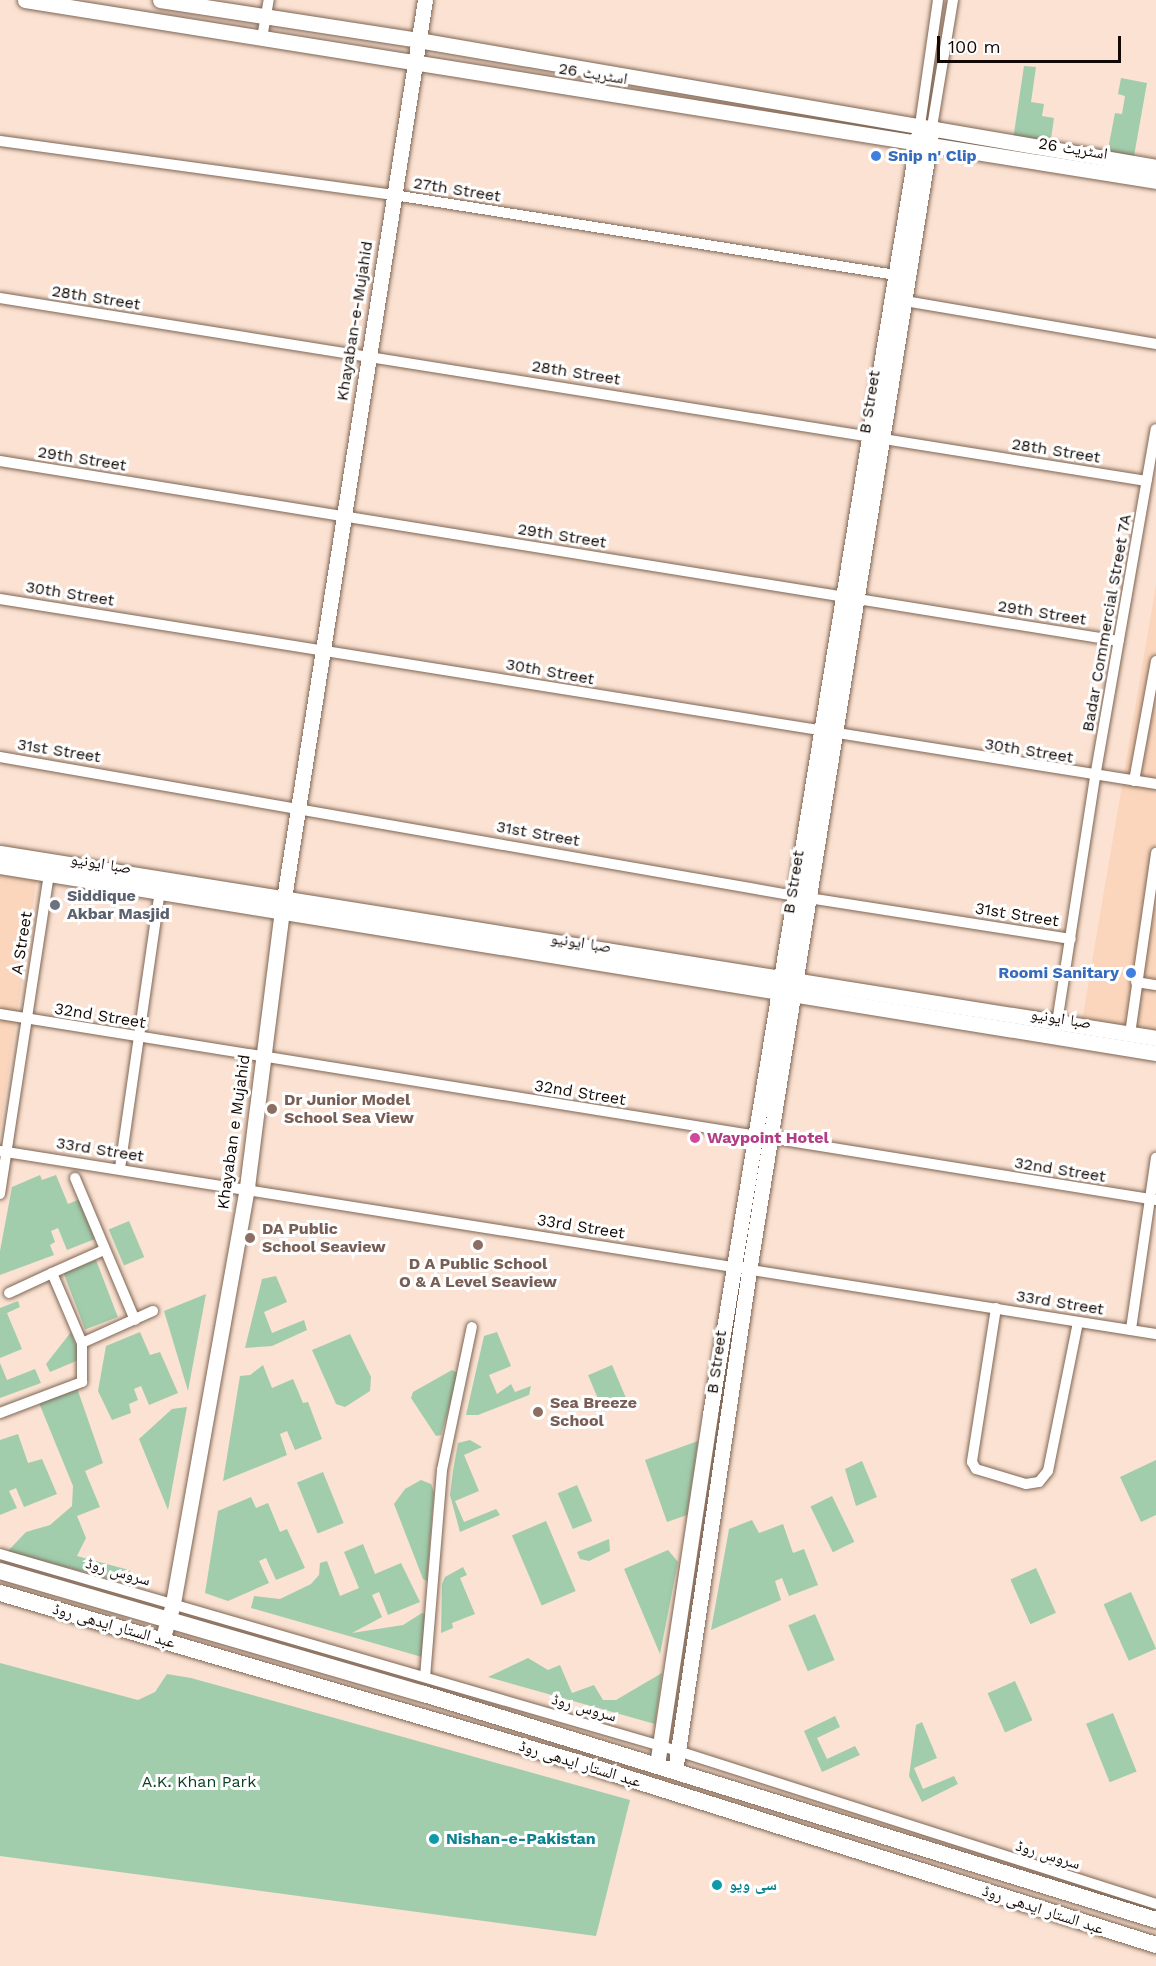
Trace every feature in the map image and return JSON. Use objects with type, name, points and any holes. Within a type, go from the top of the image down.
[{"type":"main road","name":"اسٹریٹ 26","points":[[25,0],[1156,181]]},
{"type":"main road","name":"اسٹریٹ 26","points":[[160,0],[418,40],[1156,166]]},
{"type":"main road","name":"Khayaban-e-Mujahid","points":[[321,648],[425,0]]},
{"type":"main road","name":"B Street","points":[[657,1766],[764,1138],[803,896],[826,734],[926,126]]},
{"type":"main road","name":"B Street","points":[[876,436],[905,301],[902,276]]},
{"type":"main road","name":"Khayaban e Mujahid","points":[[162,1640],[171,1611],[247,1187],[262,1056],[321,648]]},
{"type":"main road","name":"صبا ایونیو","points":[[0,853],[786,995],[1056,1029],[1156,1038]]},
{"type":"main road","name":"صبا ایونیو","points":[[0,866],[160,892],[283,904],[789,979],[1056,1029],[1156,1053]]},
{"type":"main road","name":"B Street","points":[[675,1771],[742,1269]]},
{"type":"main road","name":"عبد الستار ایدھی روڈ","points":[[0,1571],[171,1611],[657,1766],[849,1816],[1156,1920]]},
{"type":"main road","name":"عبد الستار ایدھی روڈ","points":[[0,1593],[583,1764],[1156,1946]]},
{"type":"street","points":[[262,38],[268,0]]},
{"type":"street","name":"B Street","points":[[926,126],[938,0]]},
{"type":"street","name":"B Street","points":[[926,126],[953,0]]},
{"type":"street","name":"27th Street","points":[[0,141],[394,195],[902,276]]},
{"type":"street","name":"28th Street","points":[[0,298],[368,354],[1146,481]]},
{"type":"street","points":[[905,301],[1156,344]]},
{"type":"street","name":"Badar Commercial Street 7A","points":[[1056,1029],[1095,777],[1146,481],[1155,447],[1156,429]]},
{"type":"street","name":"29th Street","points":[[0,461],[1119,640]]},
{"type":"street","name":"30th Street","points":[[0,599],[321,648],[826,734],[1095,777],[1156,784]]},
{"type":"street","points":[[1134,781],[1156,661]]},
{"type":"street","name":"31st Street","points":[[0,757],[299,806],[803,896],[1071,939]]},
{"type":"street","points":[[1131,1034],[1136,982],[1156,854]]},
{"type":"street","name":"A Street","points":[[0,1194],[3,1151],[49,874]]},
{"type":"street","points":[[120,1168],[160,892]]},
{"type":"street","points":[[1136,982],[1156,985]]},
{"type":"street","name":"32nd Street","points":[[0,1014],[25,1020],[1152,1199]]},
{"type":"street","name":"33rd Street","points":[[3,1151],[247,1187],[742,1269],[1156,1334]]},
{"type":"street","points":[[1131,1329],[1152,1199],[1156,1158]]},
{"type":"street","points":[[75,1178],[135,1320]]},
{"type":"street","points":[[9,1293],[104,1250]]},
{"type":"street","points":[[0,1413],[82,1382],[82,1343],[52,1273]]},
{"type":"street","points":[[996,1308],[972,1462],[976,1469],[1026,1484],[1039,1482],[1048,1471],[1078,1322]]},
{"type":"street","points":[[82,1343],[153,1311]]},
{"type":"street","points":[[425,1677],[442,1470],[472,1327]]},
{"type":"street","name":"سروس روڈ","points":[[0,1554],[171,1611],[425,1677],[678,1751],[849,1816],[1156,1904]]},
{"type":"shaded area","points":[[1156,585],[1156,1032],[1082,1021]]},
{"type":"shaded area","points":[[0,872],[37,877],[0,1132]]},
{"type":"green space","points":[[1024,66],[1036,67],[1031,102],[1044,104],[1042,116],[1054,118],[1050,146],[1013,140]]},
{"type":"green space","points":[[1121,78],[1147,83],[1134,156],[1111,152],[1109,144],[1115,113],[1122,114],[1125,96],[1118,94]]},
{"type":"green space","points":[[40,1175],[42,1180],[56,1175],[68,1204],[80,1199],[95,1239],[67,1250],[58,1228],[51,1231],[55,1242],[50,1245],[54,1255],[0,1275],[0,1251],[12,1187]]},
{"type":"green space","points":[[129,1221],[144,1257],[124,1265],[109,1230]]},
{"type":"green space","points":[[96,1260],[118,1317],[85,1329],[63,1273]]},
{"type":"green space","points":[[276,1276],[287,1302],[264,1312],[272,1333],[304,1320],[307,1330],[272,1346],[245,1348],[262,1279]]},
{"type":"green space","points":[[206,1294],[188,1391],[164,1311]]},
{"type":"green space","points":[[18,1301],[20,1307],[7,1313],[22,1349],[0,1358],[0,1308]]},
{"type":"green space","points":[[71,1332],[81,1359],[50,1372],[46,1364]]},
{"type":"green space","points":[[140,1332],[150,1355],[160,1352],[178,1393],[149,1405],[141,1386],[134,1389],[138,1400],[129,1404],[131,1413],[112,1420],[98,1391],[106,1346]]},
{"type":"green space","points":[[497,1332],[511,1366],[489,1375],[497,1394],[511,1384],[515,1392],[531,1386],[529,1395],[478,1415],[466,1415],[484,1336]]},
{"type":"green space","points":[[350,1334],[371,1377],[370,1391],[345,1407],[336,1404],[312,1350]]},
{"type":"green space","points":[[0,1363],[7,1380],[35,1369],[41,1383],[0,1398]]},
{"type":"green space","points":[[263,1365],[272,1388],[293,1379],[303,1403],[308,1402],[322,1439],[295,1450],[287,1431],[280,1434],[287,1455],[223,1481],[240,1376],[250,1375]]},
{"type":"green space","points":[[612,1365],[627,1401],[603,1411],[588,1375]]},
{"type":"green space","points":[[452,1370],[459,1374],[441,1435],[436,1436],[411,1398],[413,1392]]},
{"type":"green space","points":[[77,1388],[103,1463],[85,1471],[100,1507],[77,1516],[86,1538],[77,1556],[129,1570],[133,1576],[127,1583],[7,1552],[26,1532],[50,1525],[72,1506],[73,1486],[39,1403]]},
{"type":"green space","points":[[187,1407],[168,1510],[139,1439],[172,1409]]},
{"type":"green space","points":[[18,1434],[28,1463],[42,1459],[57,1494],[24,1507],[16,1488],[9,1491],[17,1508],[0,1515],[0,1440]]},
{"type":"green space","points":[[470,1440],[482,1447],[464,1455],[479,1491],[455,1501],[464,1522],[496,1509],[500,1515],[460,1532],[450,1495],[458,1443]]},
{"type":"green space","points":[[698,1441],[687,1515],[667,1522],[645,1460]]},
{"type":"green space","points":[[1156,1460],[1156,1515],[1141,1522],[1120,1477]]},
{"type":"green space","points":[[862,1461],[877,1497],[856,1506],[845,1469]]},
{"type":"green space","points":[[323,1472],[344,1523],[318,1533],[297,1482]]},
{"type":"green space","points":[[421,1480],[431,1484],[434,1492],[427,1581],[423,1579],[394,1504],[405,1489]]},
{"type":"green space","points":[[577,1485],[592,1521],[573,1529],[558,1493]]},
{"type":"green space","points":[[832,1496],[854,1542],[833,1552],[810,1507]]},
{"type":"green space","points":[[251,1497],[256,1508],[268,1503],[280,1532],[287,1529],[305,1568],[276,1580],[266,1558],[259,1561],[269,1583],[228,1601],[205,1593],[218,1511]]},
{"type":"green space","points":[[752,1520],[759,1533],[783,1524],[793,1553],[804,1549],[818,1585],[789,1596],[782,1578],[775,1581],[781,1600],[711,1630],[729,1529]]},
{"type":"green space","points":[[546,1521],[576,1591],[542,1605],[512,1535]]},
{"type":"green space","points":[[609,1539],[610,1551],[589,1561],[580,1559],[577,1552]]},
{"type":"green space","points":[[363,1544],[375,1574],[401,1563],[420,1602],[388,1615],[379,1592],[372,1595],[382,1617],[352,1633],[403,1625],[422,1613],[426,1615],[422,1657],[251,1608],[254,1596],[280,1599],[311,1584],[319,1575],[320,1563],[327,1561],[340,1596],[359,1588],[344,1552]]},
{"type":"green space","points":[[668,1550],[678,1562],[660,1654],[624,1569]]},
{"type":"green space","points":[[463,1567],[467,1575],[460,1578],[475,1614],[452,1623],[453,1628],[441,1633],[442,1584],[445,1577]]},
{"type":"green space","points":[[1036,1568],[1056,1613],[1030,1624],[1010,1579]]},
{"type":"green space","points":[[1131,1592],[1156,1649],[1129,1661],[1104,1604]]},
{"type":"green space","points":[[815,1614],[835,1660],[808,1671],[788,1625]]},
{"type":"green space","points":[[528,1658],[548,1670],[560,1665],[572,1693],[594,1685],[603,1700],[616,1700],[662,1673],[655,1724],[488,1677]]},
{"type":"green space","name":"A.K. Khan Park","points":[[0,1663],[138,1700],[155,1692],[167,1674],[191,1678],[630,1800],[596,1936],[0,1856]]},
{"type":"green space","points":[[1015,1681],[1032,1720],[1005,1732],[988,1693]]},
{"type":"green space","points":[[1113,1713],[1137,1771],[1110,1782],[1086,1724]]},
{"type":"green space","points":[[835,1716],[840,1727],[817,1738],[827,1759],[855,1746],[860,1755],[822,1772],[804,1731]]},
{"type":"green space","points":[[922,1722],[937,1758],[914,1768],[923,1789],[954,1776],[958,1784],[922,1802],[909,1776],[916,1725]]},
{"type":"place","name":"Snip n' Clip","points":[[876,156]]},
{"type":"place","name":"Siddique Akbar Masjid","points":[[55,905]]},
{"type":"place","name":"Roomi Sanitary","points":[[1131,973]]},
{"type":"place","name":"Dr Junior Model School Sea View","points":[[272,1109]]},
{"type":"place","name":"Waypoint Hotel","points":[[695,1138]]},
{"type":"place","name":"DA Public School Seaview","points":[[250,1238]]},
{"type":"place","name":"D A Public School O & A Level Seaview","points":[[478,1245]]},
{"type":"place","name":"Sea Breeze School","points":[[538,1412]]},
{"type":"place","name":"Nishan-e-Pakistan","points":[[434,1839]]},
{"type":"place","name":"سی ویو","points":[[717,1885]]}]
